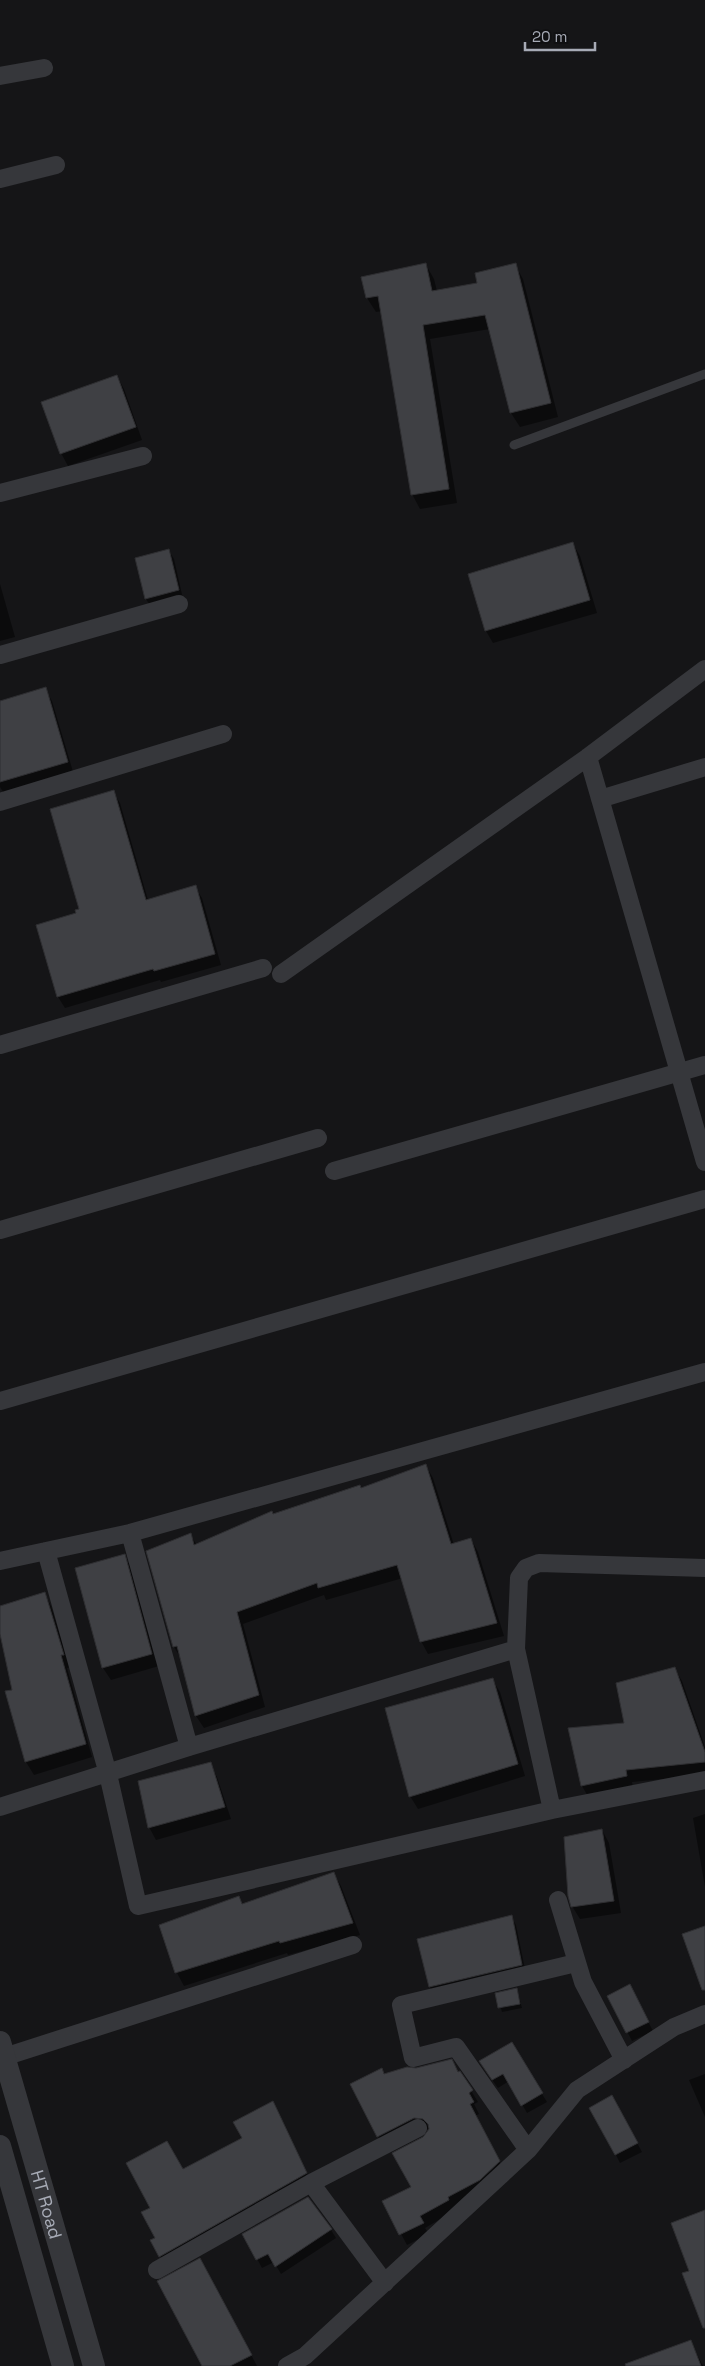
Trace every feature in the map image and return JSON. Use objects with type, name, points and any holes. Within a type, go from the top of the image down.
[{"type":"street","points":[[0,76],[44,68]]},
{"type":"street","points":[[0,180],[56,165]]},
{"type":"street","points":[[0,492],[143,456]]},
{"type":"street","points":[[0,655],[179,604]]},
{"type":"street","points":[[281,974],[588,756],[705,670]]},
{"type":"street","points":[[0,802],[223,734]]},
{"type":"street","points":[[588,756],[705,1162]]},
{"type":"street","points":[[600,799],[705,766]]},
{"type":"street","points":[[0,1045],[263,968]]},
{"type":"street","points":[[334,1170],[705,1065]]},
{"type":"street","points":[[0,1230],[318,1138]]},
{"type":"street","points":[[0,1401],[705,1199]]},
{"type":"street","points":[[0,1562],[130,1533],[705,1372]]},
{"type":"street","points":[[130,1533],[189,1747]]},
{"type":"street","points":[[46,1551],[108,1774],[138,1906],[552,1810],[705,1780]]},
{"type":"street","points":[[552,1810],[516,1649],[519,1578],[526,1568],[539,1562],[705,1568]]},
{"type":"street","points":[[0,1807],[189,1747],[516,1649]]},
{"type":"street","points":[[558,1900],[583,1982],[624,2060]]},
{"type":"street","points":[[2,2049],[353,1945]]},
{"type":"street","points":[[528,2150],[456,2047],[413,2058],[401,2005],[576,1964]]},
{"type":"street","points":[[287,2366],[306,2356],[528,2150],[577,2090],[674,2028],[705,2014]]},
{"type":"street","name":"HT Road","points":[[2,2049],[94,2366]]},
{"type":"street","points":[[157,2270],[311,2183],[418,2128]]},
{"type":"street","name":"HT Road","points":[[0,2146],[62,2366]]},
{"type":"street","points":[[13,2189],[42,2182]]},
{"type":"street","points":[[311,2183],[385,2283]]},
{"type":"lane","points":[[514,446],[705,374]]},
{"type":"building","points":[[426,263],[432,291],[477,283],[475,273],[516,263],[551,403],[510,413],[485,315],[423,325],[449,489],[411,495],[378,296],[366,298],[361,277]]},
{"type":"building","points":[[117,375],[136,427],[60,454],[41,402]]},
{"type":"building","points":[[573,542],[590,600],[485,631],[468,574]]},
{"type":"building","points":[[169,549],[179,590],[145,599],[135,558]]},
{"type":"building","points":[[46,687],[68,762],[0,782],[0,701]]},
{"type":"building","points":[[114,790],[146,900],[196,885],[215,954],[154,971],[153,969],[57,997],[36,925],[76,913],[75,910],[79,909],[50,809]]},
{"type":"building","points":[[426,1464],[451,1544],[471,1538],[497,1623],[420,1642],[397,1565],[318,1588],[317,1583],[237,1612],[259,1695],[195,1716],[177,1646],[173,1647],[146,1551],[191,1533],[194,1545],[272,1511],[273,1514],[360,1485],[361,1488]]},
{"type":"building","points":[[125,1554],[152,1654],[102,1668],[75,1568]]},
{"type":"building","points":[[45,1592],[64,1655],[61,1655],[86,1744],[25,1762],[5,1691],[12,1690],[0,1634],[0,1606]]},
{"type":"building","points":[[675,1667],[705,1752],[705,1762],[626,1770],[627,1776],[581,1786],[568,1728],[624,1723],[616,1683]]},
{"type":"building","points":[[493,1678],[518,1764],[409,1797],[385,1708]]},
{"type":"building","points":[[211,1762],[225,1807],[148,1828],[138,1781]]},
{"type":"building","points":[[602,1829],[614,1901],[571,1907],[568,1896],[564,1837]]},
{"type":"building","points":[[334,1872],[353,1923],[280,1943],[279,1941],[175,1973],[159,1925],[239,1896],[242,1904]]},
{"type":"building","points":[[512,1915],[522,1965],[429,1987],[417,1939]]},
{"type":"building","points":[[705,1926],[705,1990],[702,1990],[682,1934]]},
{"type":"building","points":[[630,1984],[649,2022],[626,2033],[607,1996]]},
{"type":"building","points":[[517,1988],[520,2004],[498,2008],[495,1993]]},
{"type":"building","points":[[512,2042],[543,2093],[521,2106],[503,2074],[492,2080],[479,2061]]},
{"type":"building","points":[[452,2059],[458,2072],[460,2071],[473,2090],[469,2093],[474,2102],[470,2104],[500,2161],[480,2180],[448,2197],[449,2200],[420,2216],[424,2223],[399,2235],[382,2201],[411,2187],[392,2153],[423,2137],[429,2129],[428,2124],[423,2119],[414,2118],[377,2137],[350,2084],[382,2068],[384,2074],[407,2067],[416,2068]]},
{"type":"building","points":[[612,2095],[638,2143],[615,2155],[589,2108]]},
{"type":"building","points":[[273,2101],[307,2173],[159,2257],[150,2240],[155,2238],[141,2212],[150,2208],[126,2163],[167,2141],[183,2169],[242,2138],[233,2122]]},
{"type":"building","points":[[308,2197],[332,2229],[275,2267],[268,2254],[256,2260],[242,2234]]},
{"type":"building","points":[[705,2210],[705,2328],[703,2328],[682,2273],[689,2271],[671,2223]]},
{"type":"building","points":[[200,2258],[252,2355],[230,2366],[202,2366],[157,2281]]},
{"type":"building","points":[[691,2340],[701,2366],[626,2366],[625,2364]]}]
